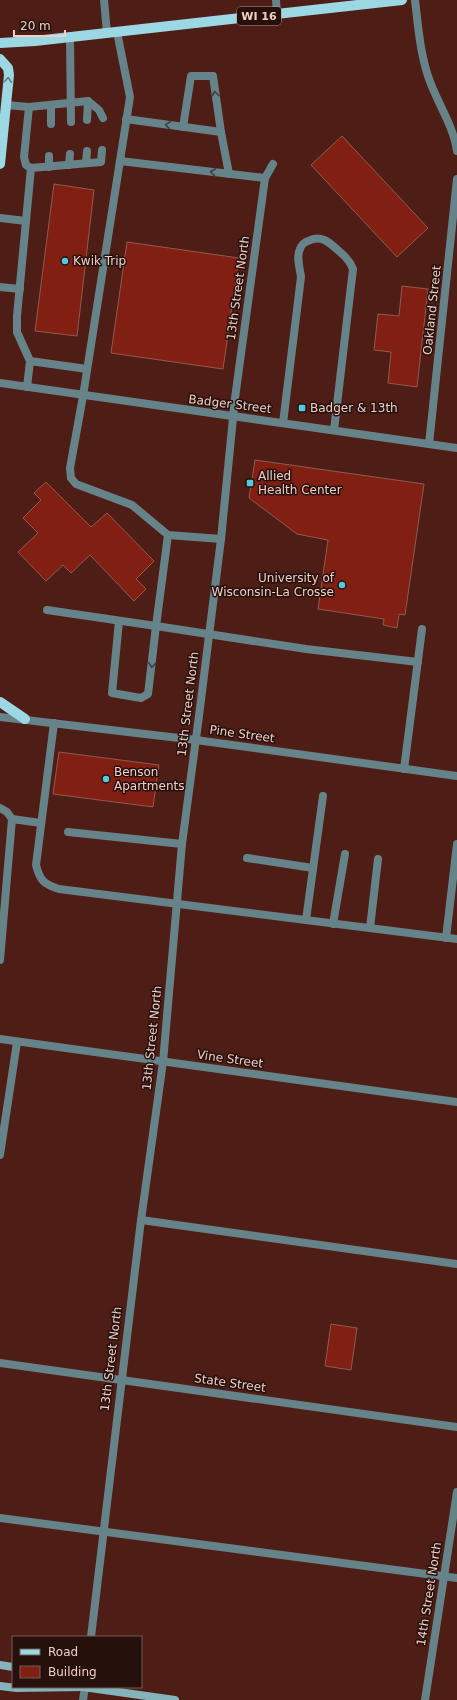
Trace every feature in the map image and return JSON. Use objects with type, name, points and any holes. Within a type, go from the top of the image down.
[{"type":"main road","name":"WI 16","points":[[0,43],[117,32],[402,0]]},
{"type":"main road","points":[[0,59],[8,68],[0,164]]},
{"type":"main road","points":[[0,702],[25,719]]},
{"type":"street","points":[[104,0],[107,33]]},
{"type":"street","points":[[276,0],[277,14]]},
{"type":"street","points":[[415,0],[420,38],[428,75],[436,98],[454,134],[457,150]]},
{"type":"street","points":[[117,32],[130,97],[83,396],[70,468],[71,478],[76,484],[87,489],[132,505],[168,535],[221,539]]},
{"type":"street","points":[[70,37],[72,102],[71,122]]},
{"type":"street","points":[[183,127],[191,76],[213,76],[229,174]]},
{"type":"street","points":[[88,101],[88,120]]},
{"type":"street","points":[[6,105],[29,107],[88,101],[99,110],[103,118]]},
{"type":"street","points":[[51,124],[52,105]]},
{"type":"street","points":[[29,107],[24,157],[26,165],[31,168],[101,162],[102,150]]},
{"type":"street","points":[[126,119],[221,132]]},
{"type":"street","points":[[86,163],[87,151]]},
{"type":"street","points":[[69,165],[70,154]]},
{"type":"street","points":[[49,156],[49,167]]},
{"type":"street","points":[[120,161],[266,178]]},
{"type":"street","name":"13th Street North","points":[[91,1636],[140,1220],[163,1062],[182,844],[221,539],[234,417],[266,178],[273,164]]},
{"type":"street","points":[[27,387],[30,361],[17,332],[31,168]]},
{"type":"street","name":"Oakland Street","points":[[429,444],[457,179]]},
{"type":"street","points":[[0,218],[26,221]]},
{"type":"street","points":[[283,423],[301,276],[299,257],[300,249],[304,242],[313,238],[321,238],[329,242],[351,262],[353,269],[334,430]]},
{"type":"street","points":[[0,287],[20,289]]},
{"type":"street","points":[[30,361],[87,369]]},
{"type":"street","name":"Badger Street","points":[[0,383],[457,448]]},
{"type":"street","points":[[119,621],[112,693],[141,698],[148,694],[168,535]]},
{"type":"street","points":[[47,610],[306,649],[418,662]]},
{"type":"street","points":[[404,769],[422,629]]},
{"type":"street","name":"Pine Street","points":[[0,717],[196,740],[457,776]]},
{"type":"street","points":[[54,723],[36,865],[39,877],[48,885],[59,889],[457,939]]},
{"type":"street","points":[[306,920],[323,796]]},
{"type":"street","points":[[0,808],[7,812],[12,819],[0,960]]},
{"type":"street","points":[[12,819],[41,822]]},
{"type":"street","points":[[68,832],[182,844]]},
{"type":"street","points":[[446,938],[457,844]]},
{"type":"street","points":[[333,924],[345,854]]},
{"type":"street","points":[[247,858],[313,868]]},
{"type":"street","points":[[370,928],[378,859]]},
{"type":"street","name":"Vine Street","points":[[0,1039],[457,1102]]},
{"type":"street","points":[[0,1155],[17,1042]]},
{"type":"street","points":[[140,1220],[457,1264]]},
{"type":"street","name":"State Street","points":[[0,1363],[457,1427]]},
{"type":"street","name":"14th Street North","points":[[426,1700],[457,1492]]},
{"type":"street","points":[[0,1518],[457,1578]]},
{"type":"street","points":[[0,1665],[12,1668]]},
{"type":"street","points":[[0,1686],[12,1688]]},
{"type":"street","points":[[83,1700],[84,1688]]},
{"type":"street","points":[[91,1688],[175,1700]]},
{"type":"building","points":[[342,136],[428,228],[397,257],[311,165]]},
{"type":"building","name":"Kwik Trip","points":[[54,184],[94,190],[77,336],[35,331]]},
{"type":"building","points":[[127,242],[239,258],[223,369],[111,353]]},
{"type":"building","points":[[402,286],[428,289],[417,387],[388,383],[391,352],[374,350],[378,314],[399,316]]},
{"type":"building","points":[[255,460],[424,484],[405,615],[399,614],[397,628],[383,625],[384,619],[318,609],[328,540],[297,534],[249,498]]},
{"type":"building","points":[[46,482],[91,527],[107,513],[154,561],[136,579],[146,589],[134,601],[90,555],[71,573],[63,565],[46,581],[18,552],[38,533],[23,518],[41,500],[34,493]]},
{"type":"building","name":"Benson Apartments","points":[[59,752],[159,765],[153,807],[53,794]]},
{"type":"building","points":[[331,1324],[357,1328],[351,1370],[325,1366]]},
{"type":"place","name":"Kwik Trip","points":[[65,261]]},
{"type":"place","name":"Badger & 13th","points":[[302,408]]},
{"type":"place","name":"Allied Health Center","points":[[250,483]]},
{"type":"place","name":"University of Wisconsin-La Crosse","points":[[342,585]]},
{"type":"place","name":"Benson Apartments","points":[[106,779]]}]
